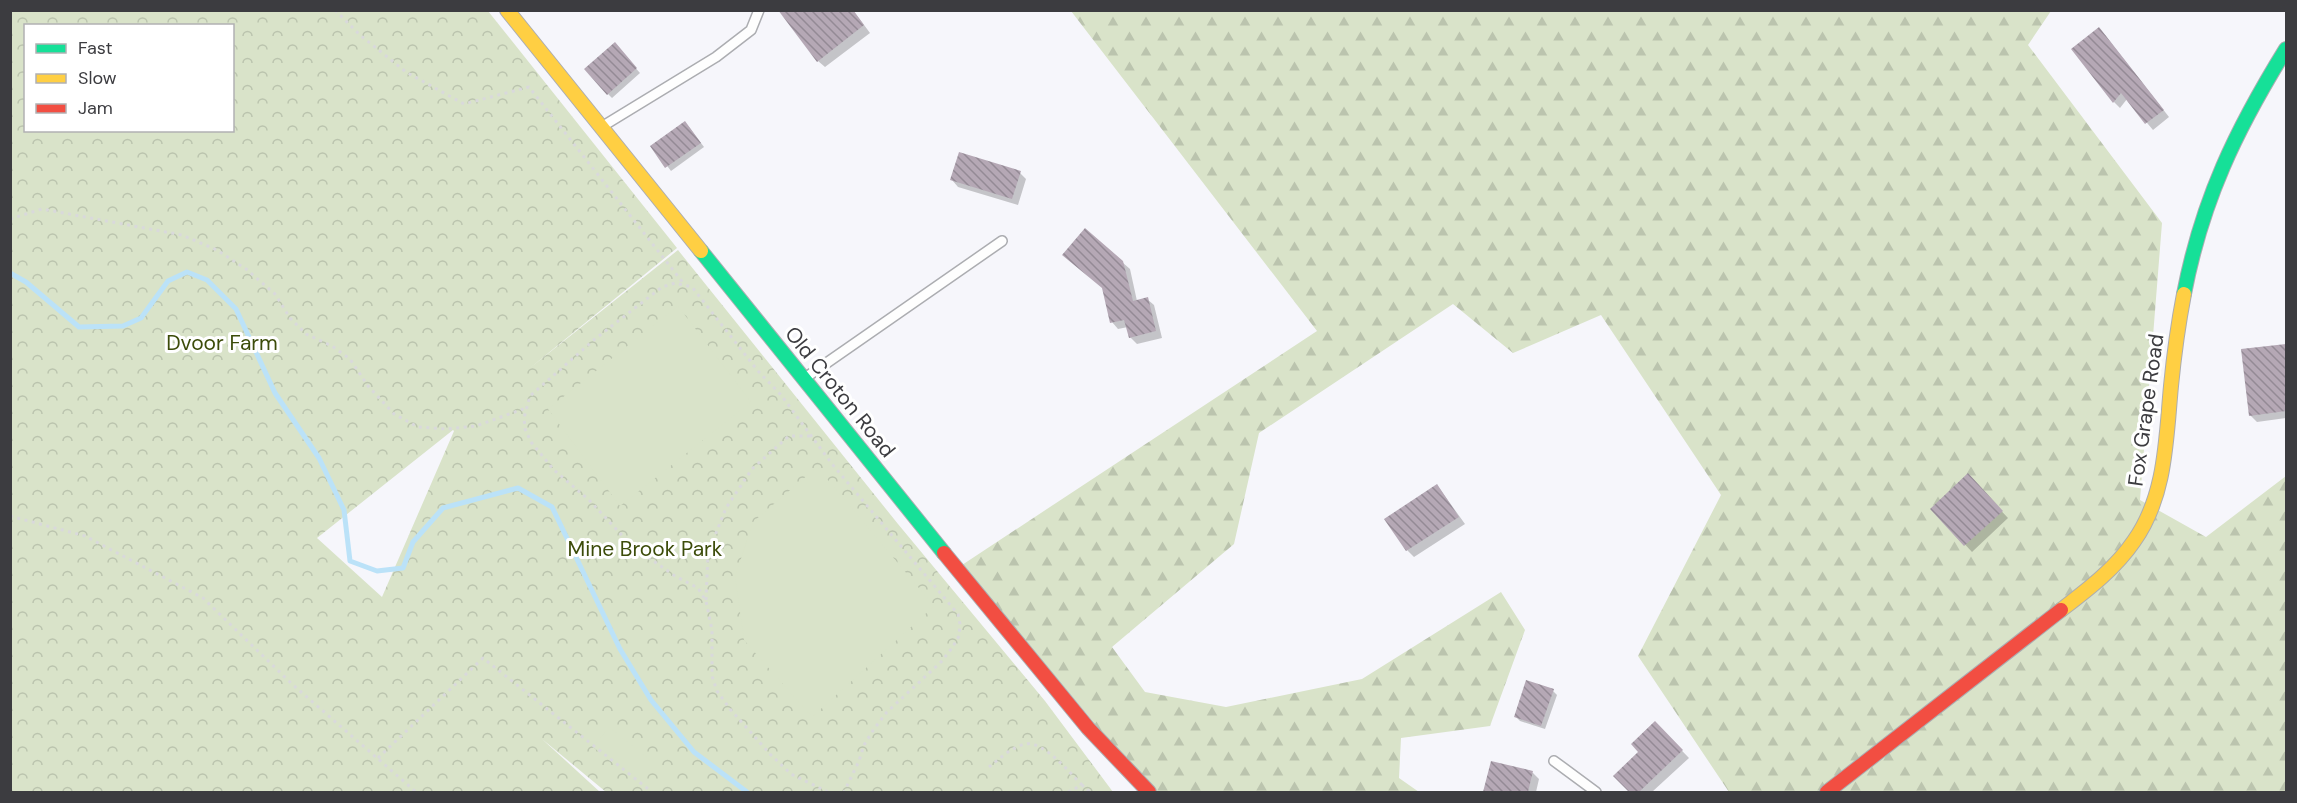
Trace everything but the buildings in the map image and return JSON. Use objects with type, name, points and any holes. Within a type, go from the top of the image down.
[{"type":"street","name":"Old Croton Road","points":[[507,10],[1017,644],[1088,728],[1149,792]]},
{"type":"street","name":"Fox Grape Road","points":[[1827,792],[2089,588],[2112,567],[2145,524],[2155,500],[2161,476],[2177,331],[2201,221],[2233,138],[2286,49]]},
{"type":"lane","points":[[601,127],[716,57],[751,30],[759,10]]},
{"type":"lane","points":[[803,379],[1002,241]]},
{"type":"lane","points":[[1554,761],[1596,792]]},
{"type":"path","points":[[335,10],[360,35],[406,72],[464,104],[529,87],[684,284]]},
{"type":"path","points":[[10,219],[42,209],[96,221],[182,235],[217,250],[246,269],[274,294],[290,318],[306,334],[332,346],[350,359],[368,386],[394,414],[418,427],[446,429],[476,426],[526,408]]},
{"type":"path","points":[[706,601],[698,588],[675,576],[632,546],[588,500],[554,470],[531,442],[525,429],[524,418],[530,396],[549,377],[634,308],[662,287],[675,282],[693,287],[758,371],[804,424],[811,436],[954,607],[960,624],[959,636],[941,662],[909,690],[874,729],[864,745],[844,792]]},
{"type":"path","points":[[811,436],[789,436],[779,444],[752,469],[726,508],[708,553],[706,601],[712,630],[712,676],[717,691],[770,754],[791,774],[828,792]]},
{"type":"path","points":[[10,516],[84,536],[203,598],[292,684],[416,792]]},
{"type":"path","points":[[377,759],[483,658],[652,792]]},
{"type":"path","points":[[989,767],[1017,747],[1027,743],[1040,746],[1090,792]]},
{"type":"path","points":[[1068,792],[1082,785]]},
{"type":"green space","name":"Dvoor Farm","points":[[10,11],[488,11],[677,248],[530,368],[678,250],[898,524],[1045,701],[1113,792],[606,792],[542,739],[600,792],[11,792]],"holes":[[[454,431],[382,597],[317,538]]]},
{"type":"green space","points":[[1071,11],[2051,11],[2028,45],[2162,223],[2140,500],[2206,537],[2286,476],[2286,792],[1729,792],[1638,656],[1721,495],[1601,315],[1513,353],[1453,304],[1259,433],[1234,544],[1112,647],[1145,692],[1226,707],[1362,679],[1501,592],[1525,630],[1490,726],[1401,738],[1399,778],[1419,792],[1152,792],[962,565],[1317,331]]},
{"type":"green space","points":[[678,306],[751,402],[620,506],[548,409]]},
{"type":"green space","points":[[817,467],[934,606],[812,717],[744,640],[735,577],[753,522]]},
{"type":"green space","points":[[609,727],[650,760],[634,780],[593,747]]},
{"type":"waterway","points":[[10,273],[26,282],[79,327],[123,326],[141,318],[168,281],[187,272],[207,280],[236,309],[275,393],[319,458],[344,510],[350,561],[377,571],[403,568],[413,542],[443,508],[518,488],[552,507],[620,649],[651,700],[694,752],[747,792]]},
{"type":"traffic: fast","points":[[2184,294],[2200,227],[2223,167],[2236,137],[2286,49]]},
{"type":"traffic: fast","points":[[701,251],[944,553]]},
{"type":"traffic: slow","points":[[507,10],[701,251]]},
{"type":"traffic: slow","points":[[2061,610],[2118,561],[2145,524],[2153,505],[2163,467],[2175,351],[2184,294]]},
{"type":"traffic: jam","points":[[944,553],[1088,728],[1149,792]]},
{"type":"traffic: jam","points":[[1827,792],[2061,610]]},
{"type":"park label","name":"Mine Brook Park","points":[[645,549]]}]
